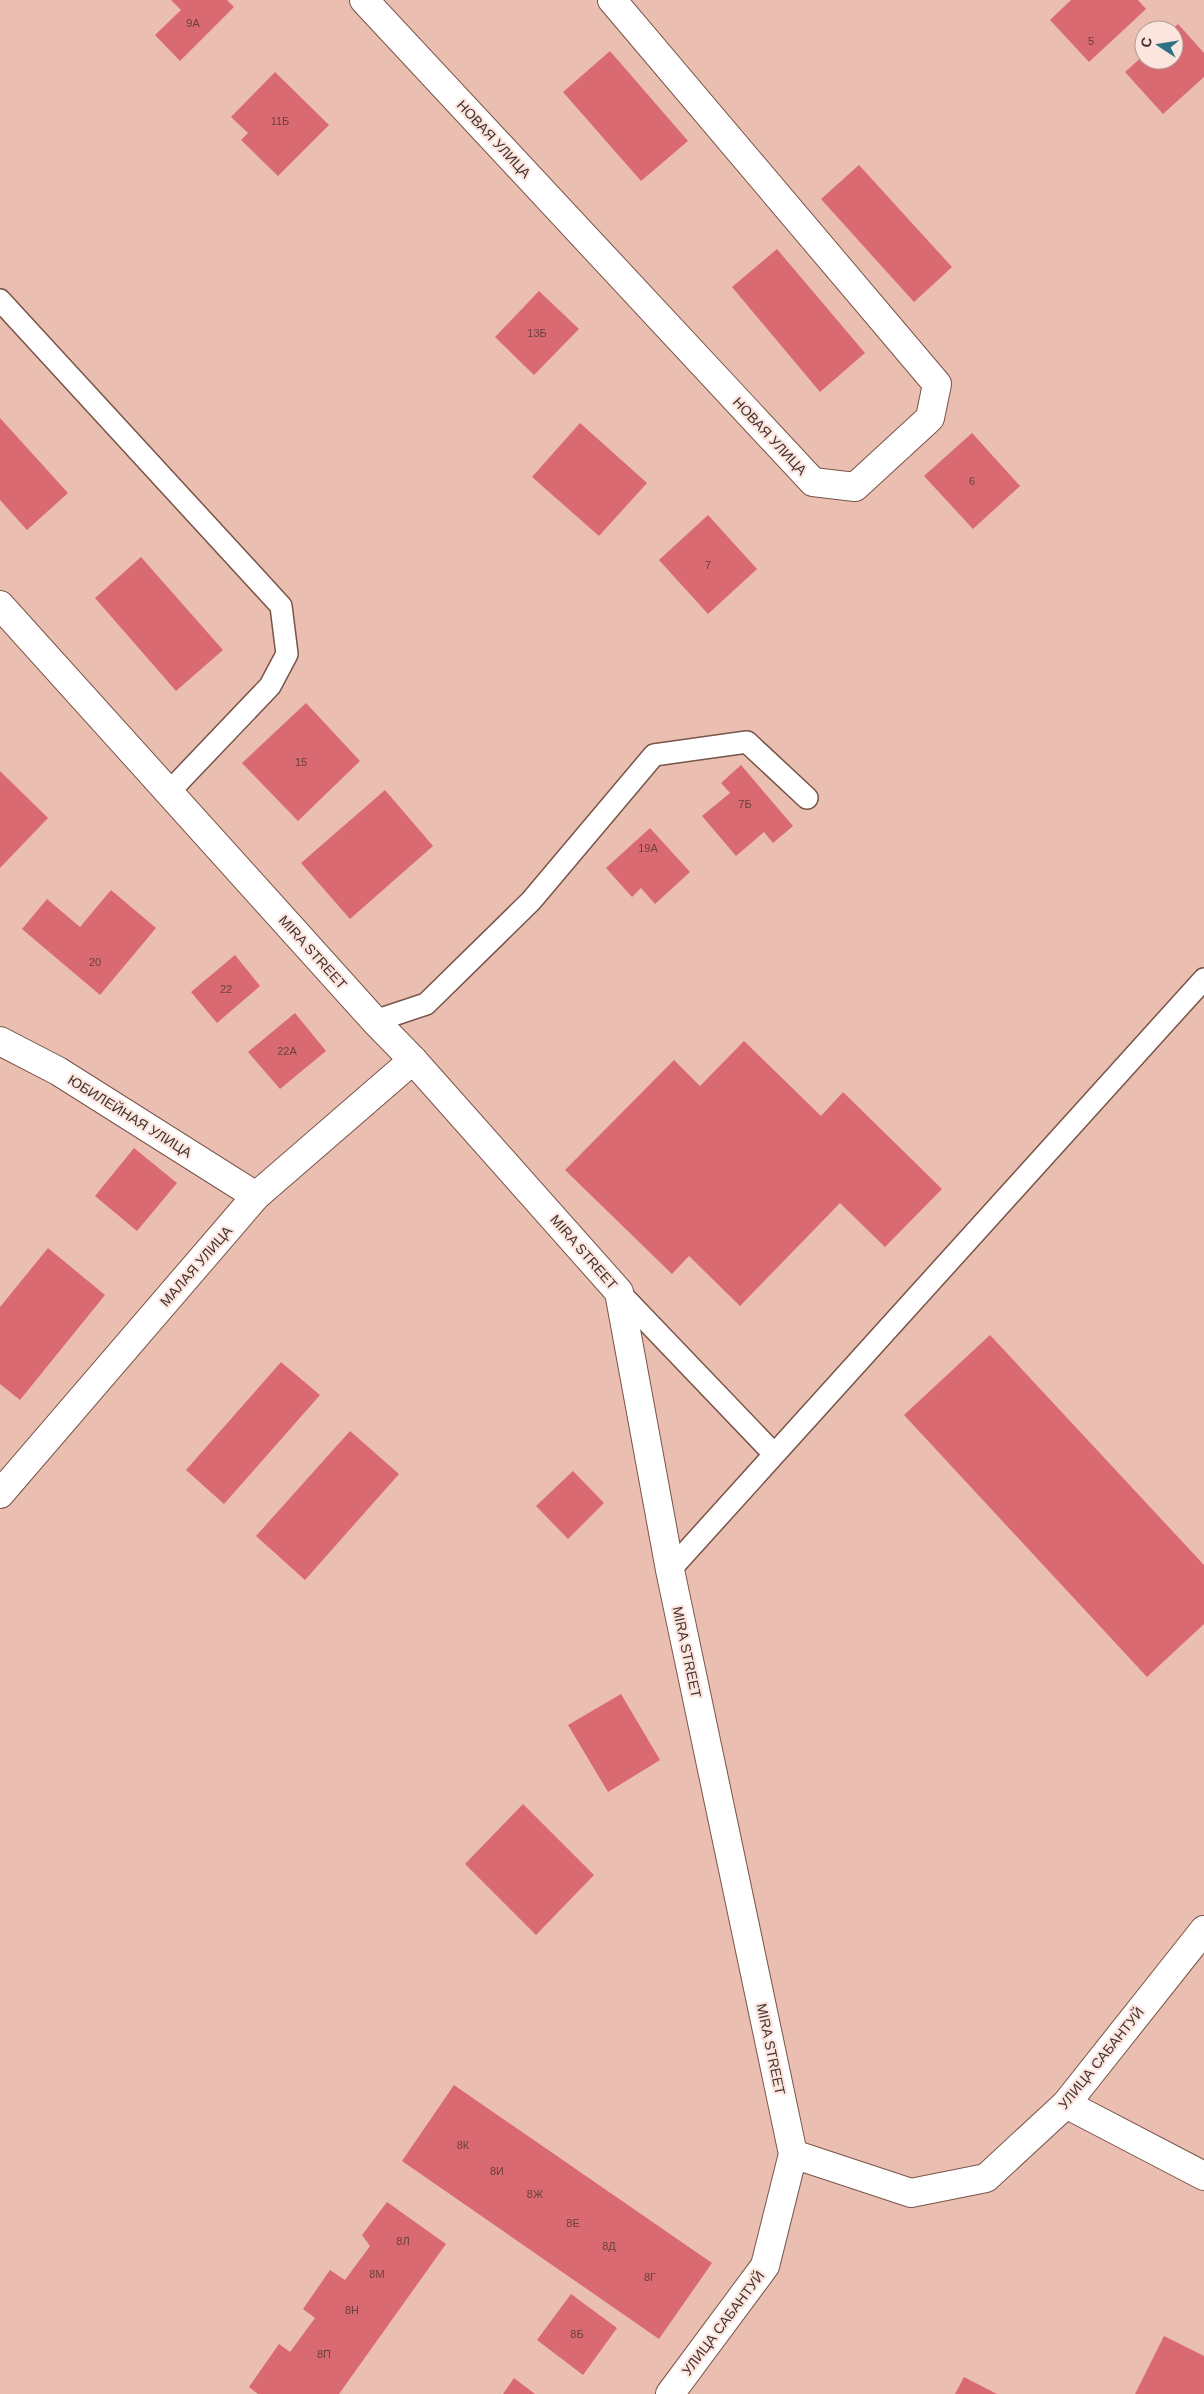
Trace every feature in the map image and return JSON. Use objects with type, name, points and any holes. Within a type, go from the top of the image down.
[{"type":"street","name":"НОВАЯ УЛИЦА","points":[[364,0],[813,482],[856,487],[930,418],[937,384],[612,0]]},
{"type":"street","name":"MIRA STREET","points":[[0,605],[375,1021],[413,1060],[620,1292],[670,1570],[793,2154]]},
{"type":"street","name":"ЮБИЛЕЙНАЯ УЛИЦА","points":[[0,1041],[58,1071],[256,1196]]},
{"type":"street","name":"МАЛАЯ УЛИЦА","points":[[0,1494],[256,1196],[413,1060]]},
{"type":"street","name":"УЛИЦА САБАНТУЙ","points":[[670,2394],[765,2266],[793,2154],[911,2193],[986,2178],[1066,2104],[1204,1930]]},
{"type":"street","points":[[1066,2104],[1204,2176]]},
{"type":"lane","points":[[0,300],[281,606],[287,654],[270,686],[168,792]]},
{"type":"lane","points":[[375,1021],[426,1004],[531,901],[654,755],[747,742],[807,798]]},
{"type":"lane","points":[[670,1570],[1204,979]]},
{"type":"lane","points":[[620,1292],[774,1454]]},
{"type":"building","points":[[171,0],[227,0],[234,7],[180,61],[155,35],[181,10]]},
{"type":"building","points":[[1071,0],[1138,0],[1146,9],[1089,62],[1050,20]]},
{"type":"building","points":[[1184,31],[1204,53],[1204,77],[1163,114],[1125,72],[1134,64],[1134,70],[1184,70]]},
{"type":"building","points":[[610,51],[688,141],[641,181],[563,92]]},
{"type":"building","points":[[275,72],[329,125],[278,176],[241,140],[248,133],[231,117]]},
{"type":"building","points":[[859,165],[952,267],[914,302],[821,199]]},
{"type":"building","points":[[777,249],[865,353],[820,392],[732,287]]},
{"type":"building","points":[[539,291],[579,329],[534,375],[495,337]]},
{"type":"building","points":[[0,418],[68,493],[27,530],[0,500]]},
{"type":"building","points":[[580,423],[647,483],[599,536],[532,477]]},
{"type":"building","points":[[972,433],[1020,486],[973,529],[924,476]]},
{"type":"building","points":[[708,515],[757,569],[708,614],[659,560]]},
{"type":"building","points":[[141,557],[223,650],[176,691],[95,598]]},
{"type":"building","points":[[306,703],[360,761],[298,821],[242,763]]},
{"type":"building","points":[[741,765],[793,826],[773,843],[764,832],[736,856],[702,816],[730,793],[721,783]]},
{"type":"building","points":[[0,771],[48,818],[0,868]]},
{"type":"building","points":[[385,790],[433,846],[350,919],[301,863]]},
{"type":"building","points":[[650,828],[690,872],[655,904],[641,888],[632,897],[606,868]]},
{"type":"building","points":[[111,890],[156,928],[100,995],[22,929],[47,899],[80,927]]},
{"type":"building","points":[[235,955],[260,986],[217,1023],[191,992]]},
{"type":"building","points":[[295,1013],[326,1051],[280,1089],[248,1052]]},
{"type":"building","points":[[744,1041],[821,1116],[843,1092],[942,1189],[885,1247],[840,1203],[740,1306],[689,1256],[672,1274],[565,1170],[674,1060],[700,1086]]},
{"type":"building","points":[[134,1148],[177,1183],[137,1231],[95,1196]]},
{"type":"building","points":[[48,1248],[105,1295],[20,1400],[0,1384],[0,1307]]},
{"type":"building","points":[[990,1335],[1204,1565],[1204,1624],[1147,1677],[904,1415]]},
{"type":"building","points":[[281,1362],[320,1395],[224,1504],[186,1470]]},
{"type":"building","points":[[350,1431],[399,1474],[305,1580],[256,1536]]},
{"type":"building","points":[[573,1471],[604,1503],[568,1539],[536,1506]]},
{"type":"building","points":[[621,1694],[660,1760],[608,1792],[568,1725]]},
{"type":"building","points":[[523,1804],[594,1875],[536,1935],[465,1864]]},
{"type":"building","points":[[454,2085],[712,2263],[659,2339],[402,2161]]},
{"type":"building","points":[[387,2202],[446,2244],[339,2394],[258,2394],[249,2387],[279,2344],[290,2352],[315,2318],[303,2309],[330,2270],[345,2280],[370,2246],[362,2235]]},
{"type":"building","points":[[571,2294],[617,2328],[583,2375],[537,2340]]},
{"type":"building","points":[[1164,2336],[1204,2356],[1204,2394],[1135,2394]]},
{"type":"building","points":[[964,2377],[997,2394],[955,2394]]},
{"type":"building","points":[[514,2378],[535,2394],[503,2394]]}]
